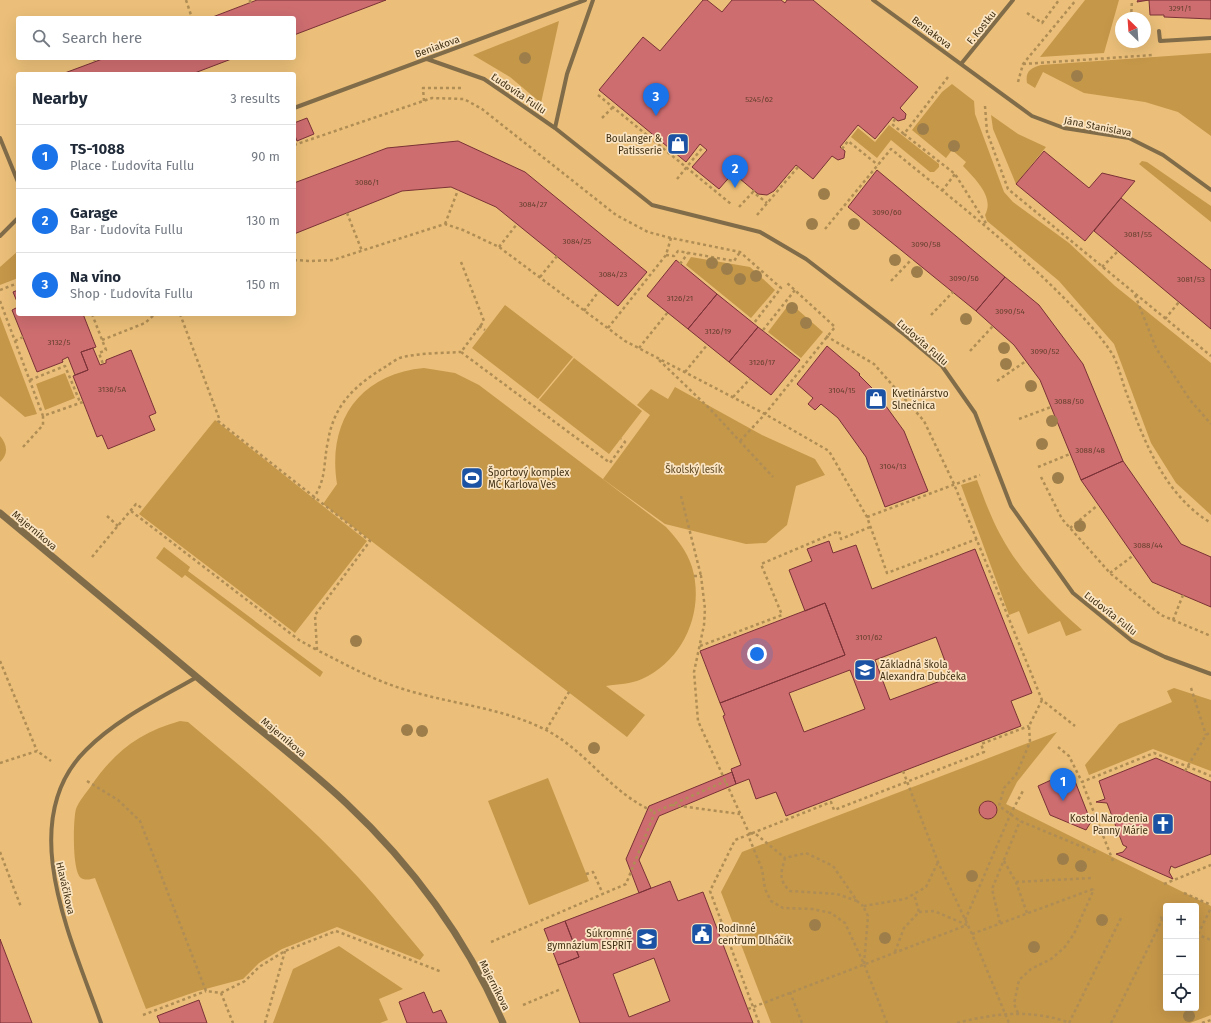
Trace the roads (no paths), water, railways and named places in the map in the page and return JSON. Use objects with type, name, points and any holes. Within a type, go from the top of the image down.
[{"type":"street","name":"Beniakova","points":[[296,107],[585,0]]},
{"type":"street","name":"Ľudovíta Fullu","points":[[555,128],[567,74],[593,0]]},
{"type":"street","name":"Beniakova","points":[[874,0],[961,64]]},
{"type":"street","name":"F. Kostku","points":[[961,64],[1013,0]]},
{"type":"street","points":[[1160,31],[1160,41],[1211,38]]},
{"type":"street","name":"Ľudovíta Fullu","points":[[426,59],[484,79],[555,128],[652,205],[760,232],[806,259],[905,335],[942,366],[975,413],[1011,506],[1073,593],[1132,640],[1165,658],[1211,674]]},
{"type":"street","name":"Jána Stanislava","points":[[961,64],[1032,116],[1064,128],[1129,138],[1163,155],[1211,190]]},
{"type":"street","points":[[0,138],[16,177]]},
{"type":"street","points":[[0,236],[16,220]]},
{"type":"street","name":"Majerníkova","points":[[0,513],[198,677],[345,802],[383,841],[418,883],[454,931],[490,994],[503,1023]]},
{"type":"street","name":"Hlaváčikova","points":[[101,1023],[64,917],[53,873],[51,836],[52,815],[56,801],[70,771],[85,751],[99,738],[128,716],[198,677]]},
{"type":"place","name":"Na víno","points":[[656,116]]},
{"type":"place","name":"Boulanger & Patisserie","points":[[678,144]]},
{"type":"place","name":"Garage","points":[[735,188]]},
{"type":"place","name":"Kvetinárstvo Slnečnica","points":[[876,399]]},
{"type":"place","name":"Športový komplex MČ Karlova Ves","points":[[472,478]]},
{"type":"place","name":"Základná škola Alexandra Dubčeka","points":[[865,670]]},
{"type":"place","name":"TS-1088","points":[[1063,801]]},
{"type":"place","name":"Kostol Narodenia Panny Márie","points":[[1163,824]]},
{"type":"place","name":"Rodinné centrum Dlháčik","points":[[702,934]]},
{"type":"place","name":"Súkromné gymnázium ESPRIT","points":[[647,939]]},
{"type":"park label","name":"Školský lesík","points":[[694,469]]}]
